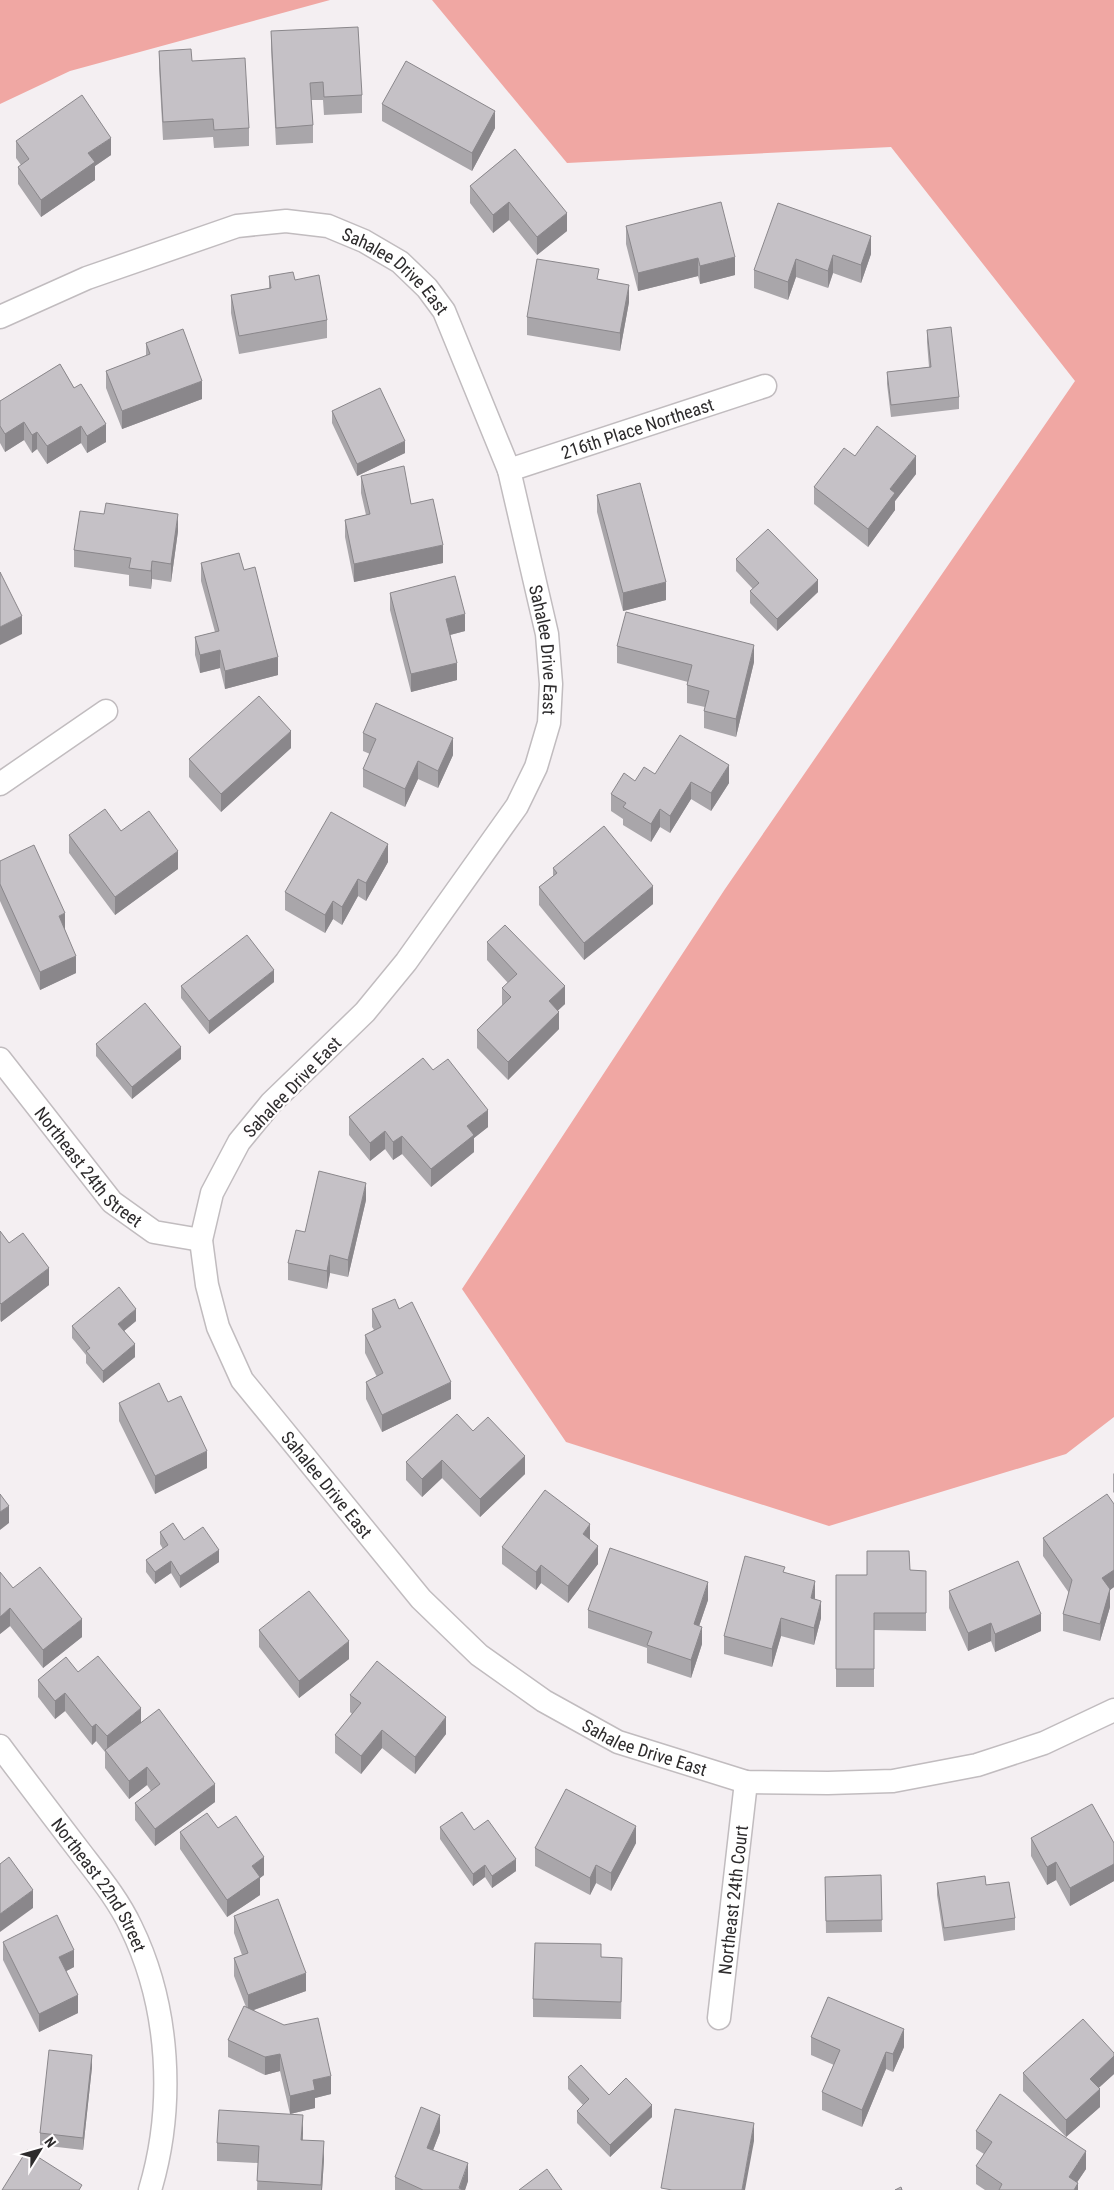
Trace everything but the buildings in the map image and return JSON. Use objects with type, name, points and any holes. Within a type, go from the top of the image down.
[{"type":"street","name":"Sahalee Drive East","points":[[0,317],[87,278],[237,226],[286,221],[328,226],[364,241],[400,262],[427,288],[444,311],[510,470],[547,634],[550,674],[549,723],[536,767],[517,806],[406,962],[365,1012],[271,1103],[239,1142],[212,1193],[200,1240],[207,1286],[218,1327],[242,1380],[421,1599],[479,1654],[552,1706],[618,1742],[746,1782],[828,1783],[893,1781],[977,1765],[1036,1746],[1114,1710]]},
{"type":"street","name":"216th Place Northeast","points":[[510,470],[765,386]]},
{"type":"street","points":[[0,784],[106,711]]},
{"type":"street","name":"Northeast 24th Street","points":[[0,1059],[112,1202],[154,1232],[200,1240]]},
{"type":"street","name":"Northeast 22nd Street","points":[[0,1746],[102,1881],[131,1926],[152,1977],[163,2040],[166,2100],[157,2166],[150,2190]]},
{"type":"street","name":"Northeast 24th Court","points":[[718,2018],[746,1782]]},
{"type":"shaded area","points":[[0,0],[330,0],[70,71],[0,104]]},
{"type":"shaded area","points":[[432,0],[1114,0],[1114,1417],[1066,1454],[829,1526],[566,1442],[462,1289],[725,889],[1075,381],[891,147],[567,163]]}]
